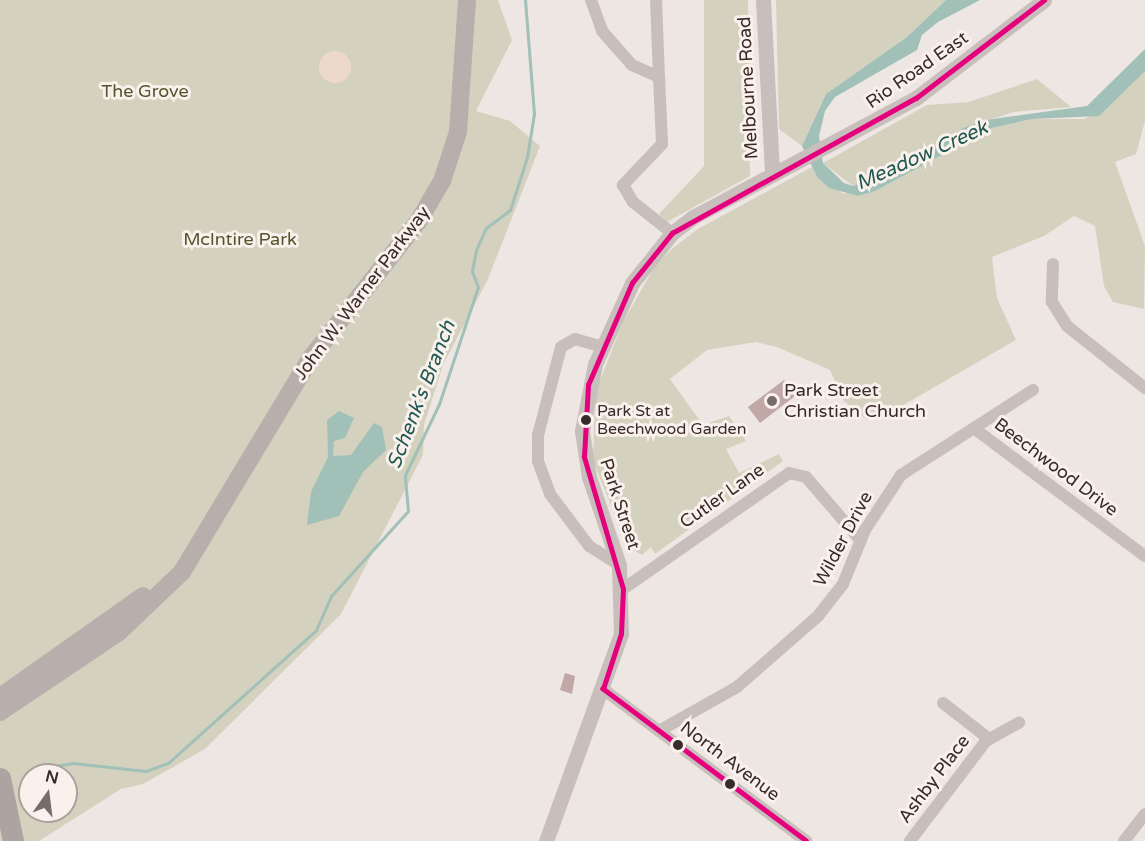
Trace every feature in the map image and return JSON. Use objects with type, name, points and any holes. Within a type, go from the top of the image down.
[{"type":"highway","points":[[0,778],[13,841]]},
{"type":"main road","name":"John W. Warner Parkway","points":[[0,712],[135,618],[182,572],[304,369],[418,222],[442,181],[463,102],[467,0]]},
{"type":"main road","name":"John W. Warner Parkway","points":[[0,697],[127,609],[208,532]]},
{"type":"street","points":[[591,0],[602,31],[632,65],[660,77]]},
{"type":"street","points":[[656,0],[662,144],[630,175],[623,185],[628,197],[672,233]]},
{"type":"street","name":"Melbourne Road","points":[[763,0],[772,174]]},
{"type":"street","name":"Rio Road East","points":[[772,174],[850,136],[916,98],[1044,0]]},
{"type":"street","name":"Park Street","points":[[546,841],[603,689],[621,634],[623,589],[619,565],[584,457],[584,405],[603,347],[632,283],[672,233],[772,174]]},
{"type":"street","points":[[1053,264],[1052,302],[1066,326],[1145,388]]},
{"type":"street","points":[[603,347],[575,339],[561,347],[538,435],[538,461],[550,494],[589,546],[619,565]]},
{"type":"street","name":"Wilder Drive","points":[[659,731],[751,677],[818,616],[846,578],[861,541],[901,475],[1033,390]]},
{"type":"street","name":"Beechwood Drive","points":[[975,429],[1145,556]]},
{"type":"street","name":"Cutler Lane","points":[[623,589],[789,473],[806,477],[861,541]]},
{"type":"street","name":"North Avenue","points":[[603,689],[806,841]]},
{"type":"street","points":[[943,703],[988,738]]},
{"type":"street","name":"Ashby Place","points":[[910,841],[988,738],[1019,723]]},
{"type":"street","points":[[1124,841],[1145,814]]},
{"type":"green space","name":"McIntire Park","points":[[0,0],[498,0],[512,40],[476,111],[510,121],[540,146],[488,279],[443,365],[424,425],[423,455],[341,614],[205,749],[143,784],[121,789],[78,816],[78,763],[18,763],[18,823],[67,823],[39,841],[0,841]]},
{"type":"green space","points":[[704,0],[748,0],[750,176],[667,222],[659,214],[704,166]]},
{"type":"green space","points":[[776,0],[946,0],[907,37],[826,94],[802,146],[779,129]]},
{"type":"green space","points":[[1145,71],[1145,121],[1136,154],[1115,162],[1145,246],[1144,309],[1113,302],[1104,286],[1095,226],[1074,216],[1044,236],[992,257],[997,298],[1016,340],[893,411],[886,404],[867,420],[843,400],[830,370],[777,347],[756,342],[707,350],[670,379],[703,425],[729,416],[746,441],[726,449],[739,473],[779,454],[783,461],[655,554],[651,547],[642,555],[628,547],[593,461],[595,393],[623,322],[655,266],[674,247],[698,229],[812,167],[817,177],[844,194],[936,158],[992,128],[1032,119],[1085,119]]},
{"type":"green space","points":[[1037,79],[1071,107],[1014,112],[963,128],[906,165],[853,186],[823,163],[927,105],[969,102]]},
{"type":"sand","points":[[335,51],[347,55],[351,67],[347,79],[335,83],[323,79],[319,67],[323,55]]},
{"type":"water","name":"Meadow Creek","points":[[946,0],[980,0],[938,22],[922,35],[917,50],[835,97],[825,111],[819,136],[823,163],[844,183],[853,186],[906,165],[963,128],[986,120],[1087,106],[1145,49],[1145,71],[1099,116],[1032,119],[992,128],[875,191],[858,196],[829,188],[817,177],[802,146],[826,94],[907,37]]},
{"type":"water","points":[[339,411],[354,418],[345,438],[334,441],[333,456],[351,455],[374,423],[382,427],[386,450],[363,472],[339,516],[307,525],[311,492],[328,457],[327,420]]},
{"type":"building","name":"Park Street Christian Church","points":[[784,380],[795,396],[760,423],[748,407]]},
{"type":"building","points":[[565,673],[575,676],[572,694],[560,690]]},
{"type":"waterway","name":"Schenk's Branch","points":[[78,764],[146,771],[168,763],[316,630],[331,596],[408,511],[405,475],[439,404],[478,287],[472,271],[476,250],[486,228],[510,210],[527,157],[534,114],[525,0]]},
{"type":"transit line","points":[[806,841],[603,689],[621,634],[623,589],[584,457],[588,385],[632,283],[672,233],[916,98],[1044,0]]},
{"type":"place","name":"Park Street Christian Church","points":[[772,401]]},
{"type":"place","name":"Park St at Beechwood Garden","points":[[586,420]]},
{"type":"park label","name":"The Grove","points":[[145,91]]}]
